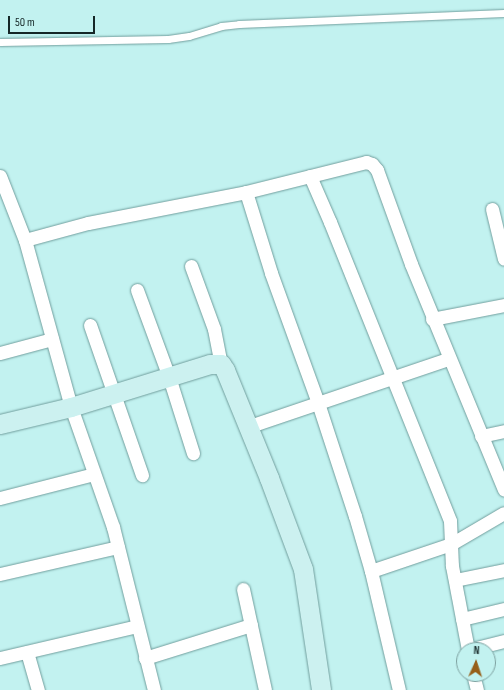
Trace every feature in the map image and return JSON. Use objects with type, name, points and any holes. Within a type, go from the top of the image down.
[{"type":"street","points":[[25,240],[88,223],[246,192],[366,162],[372,164],[377,170],[410,264],[448,359],[504,490]]},
{"type":"street","points":[[0,176],[25,240],[71,407],[113,527],[154,690]]},
{"type":"street","points":[[310,176],[450,521],[455,580],[466,642]]},
{"type":"street","points":[[246,192],[273,279],[318,403],[371,571],[399,690]]},
{"type":"street","points":[[492,209],[504,259]]},
{"type":"street","points":[[190,266],[214,329],[221,364],[225,370],[269,478],[303,569],[321,690]]},
{"type":"street","points":[[137,290],[169,377],[193,454]]},
{"type":"street","points":[[432,319],[504,305]]},
{"type":"street","points":[[90,325],[142,475]]},
{"type":"street","points":[[0,353],[52,339]]},
{"type":"street","points":[[247,427],[448,359]]},
{"type":"street","points":[[0,424],[71,407],[210,364],[221,364]]},
{"type":"street","points":[[481,436],[504,431]]},
{"type":"street","points":[[0,498],[94,474]]},
{"type":"street","points":[[371,571],[451,544],[504,514]]},
{"type":"street","points":[[0,574],[118,546]]},
{"type":"street","points":[[455,580],[504,570]]},
{"type":"street","points":[[243,589],[264,690]]},
{"type":"street","points":[[462,619],[504,609]]},
{"type":"street","points":[[145,658],[251,625]]},
{"type":"street","points":[[0,658],[137,626]]},
{"type":"street","points":[[27,652],[38,690]]},
{"type":"lane","points":[[0,42],[168,39],[189,36],[221,26],[239,24],[504,13]]}]
